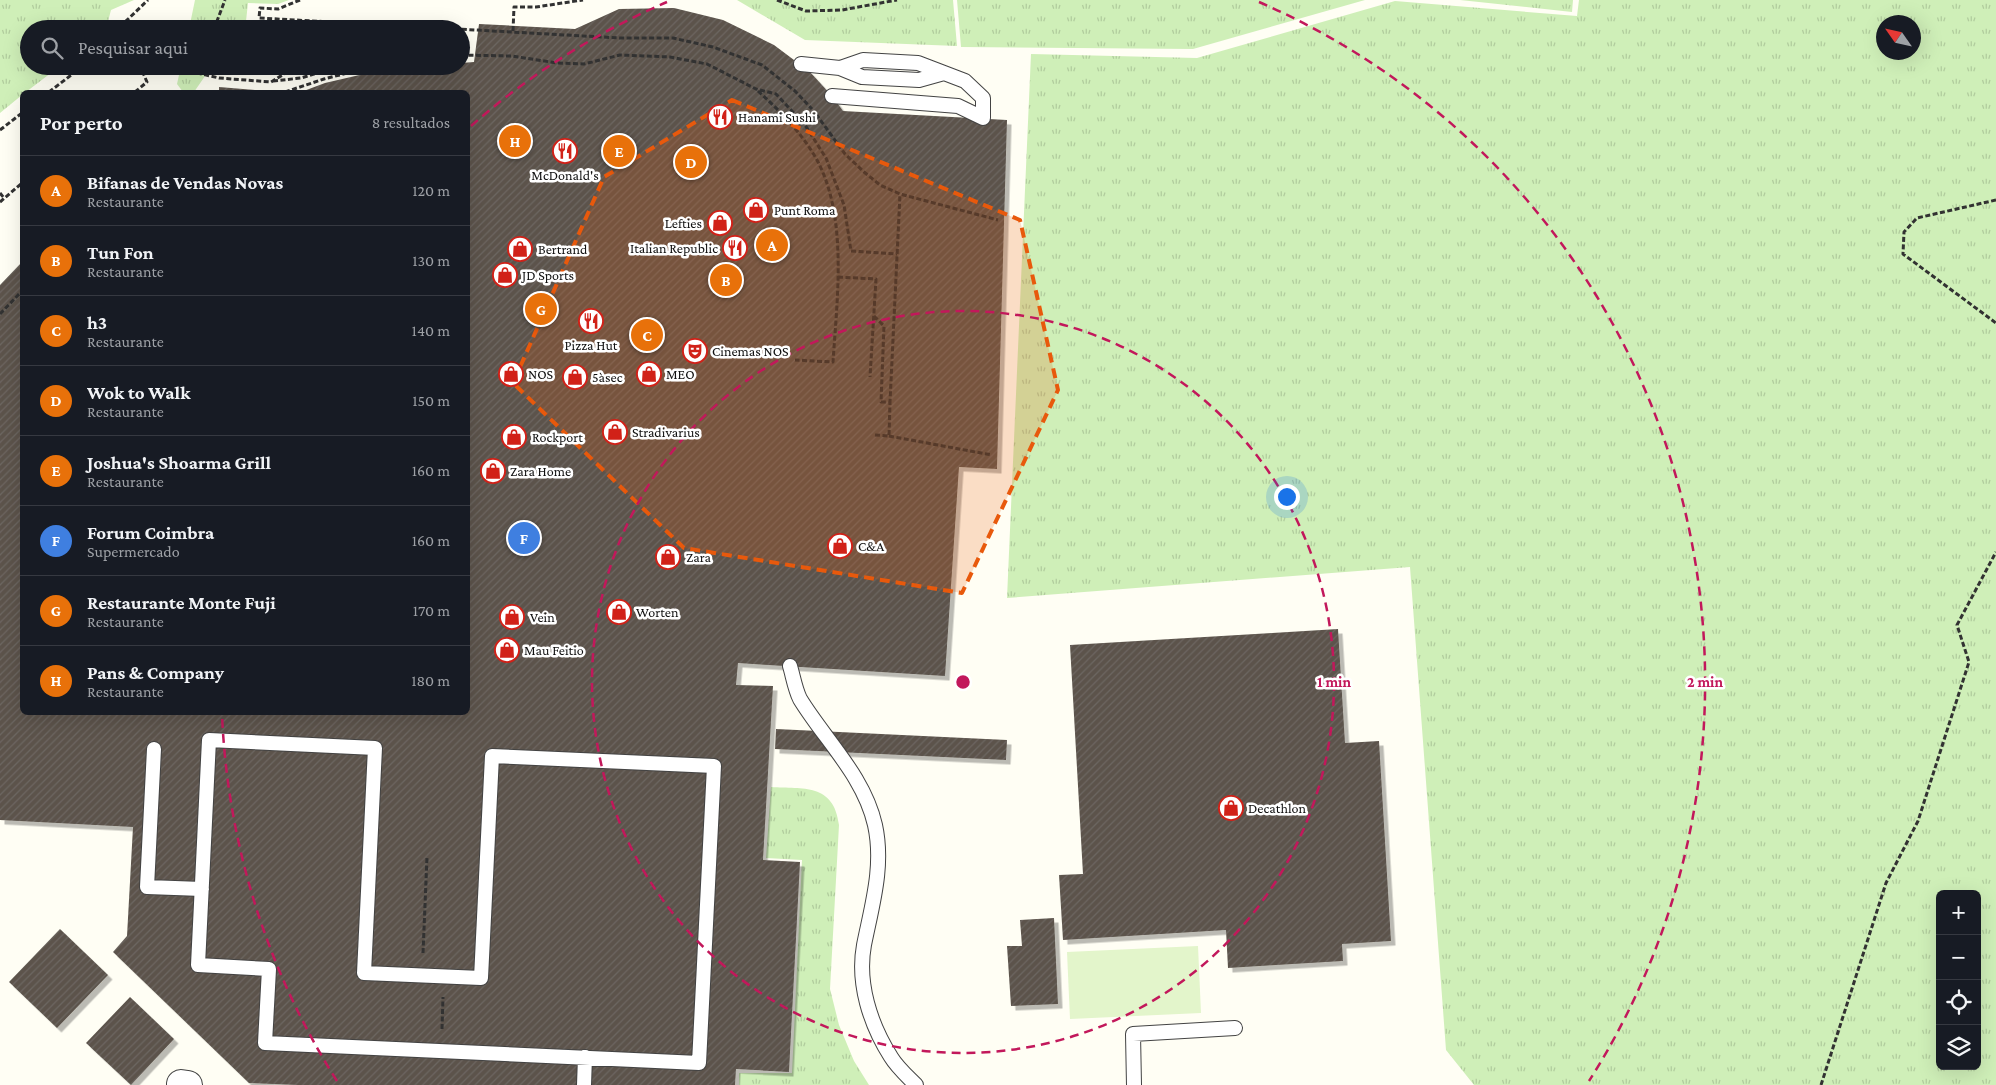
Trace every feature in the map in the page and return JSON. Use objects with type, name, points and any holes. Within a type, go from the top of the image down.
[{"type":"lane","points":[[801,64],[840,68],[863,60],[918,63],[965,81],[983,98],[983,118],[958,106],[832,96]]},
{"type":"lane","points":[[790,666],[799,697],[851,770],[875,824],[879,859],[876,894],[864,947],[862,974],[871,1018],[891,1057],[916,1085]]},
{"type":"lane","points":[[209,740],[375,748],[364,973],[422,976],[481,978],[492,756],[714,766],[699,1063],[266,1043],[269,969],[198,966],[209,740]]},
{"type":"lane","points":[[154,749],[147,887],[202,889]]},
{"type":"lane","points":[[1134,1085],[1133,1034],[1235,1028]]},
{"type":"lane","points":[[584,1085],[585,1057]]},
{"type":"path","points":[[127,20],[148,0]]},
{"type":"path","points":[[217,20],[224,0]]},
{"type":"path","points":[[298,20],[259,18],[260,8],[278,8],[300,0]]},
{"type":"path","points":[[513,31],[514,7],[536,7],[583,0]]},
{"type":"path","points":[[777,0],[806,11],[842,10],[897,0]]},
{"type":"path","points":[[470,29],[620,38],[673,38],[713,47],[762,65],[795,91],[817,114],[845,154],[880,185],[900,194],[998,220]]},
{"type":"path","points":[[470,55],[512,56],[575,64],[584,64],[620,55],[670,56],[707,64],[756,89],[776,94],[806,126],[826,158],[844,205],[850,251],[898,254]]},
{"type":"path","points":[[52,90],[71,75]]},
{"type":"path","points":[[137,90],[147,82],[144,75]]},
{"type":"path","points":[[206,75],[219,78],[271,82],[310,75]]},
{"type":"path","points":[[271,82],[282,75]]},
{"type":"path","points":[[291,90],[337,75]]},
{"type":"path","points":[[756,89],[798,132],[817,161],[834,207],[838,277],[833,362],[795,360]]},
{"type":"path","points":[[0,130],[20,115]]},
{"type":"path","points":[[0,202],[20,185]]},
{"type":"path","points":[[0,193],[4,198]]},
{"type":"path","points":[[889,436],[900,194]]},
{"type":"path","points":[[1996,200],[1917,218],[1904,232],[1903,254],[1996,323]]},
{"type":"path","points":[[838,277],[876,279],[870,377]]},
{"type":"path","points":[[0,314],[20,293]]},
{"type":"path","points":[[874,316],[884,326],[880,402],[890,402]]},
{"type":"path","points":[[875,435],[992,455]]},
{"type":"path","points":[[1820,1085],[1886,883],[1918,821],[1969,662],[1957,626],[1996,552]]},
{"type":"path","points":[[422,976],[427,857]]},
{"type":"path","points":[[441,1051],[444,977]]},
{"type":"highlighted area","points":[[732,100],[1020,220],[1058,390],[962,593],[684,548],[513,383],[604,177]]},
{"type":"green space","points":[[0,0],[134,0],[111,10],[108,20],[20,20],[20,75],[48,75],[29,90],[20,90],[20,97],[0,113]]},
{"type":"green space","points":[[195,0],[289,0],[278,4],[248,3],[246,20],[191,20]]},
{"type":"green space","points":[[737,0],[953,0],[957,46],[805,40]]},
{"type":"green space","points":[[957,0],[1365,0],[1193,49],[961,47]]},
{"type":"green space","points":[[1460,0],[1573,0],[1572,12]]},
{"type":"green space","points":[[1579,0],[1996,0],[1996,1085],[1474,1085],[1446,1050],[1410,567],[1007,598],[1031,54],[1197,58],[1395,1],[1577,16]]},
{"type":"green space","points":[[179,75],[206,75],[195,90],[182,90],[177,84]]},
{"type":"green space","points":[[771,787],[815,791],[824,795],[836,811],[839,825],[830,989],[839,1025],[854,1061],[869,1085],[739,1085],[739,1073],[792,1073],[802,860],[766,858]]},
{"type":"green space","points":[[1198,946],[1201,1013],[1070,1019],[1067,952]]},
{"type":"building","points":[[674,8],[723,20],[774,45],[810,72],[843,111],[1007,120],[997,469],[959,467],[945,676],[738,663],[736,685],[773,686],[763,860],[800,862],[789,1072],[736,1069],[735,1085],[298,1085],[249,1083],[113,952],[127,936],[133,827],[0,820],[0,285],[20,264],[20,715],[470,715],[470,90],[306,90],[325,83],[360,75],[470,75],[470,62],[474,62],[479,24],[575,29],[619,9]]},
{"type":"building","points":[[219,87],[255,90],[219,90]]},
{"type":"building","name":"Decathlon","points":[[1338,629],[1345,743],[1379,741],[1391,941],[1342,944],[1343,961],[1228,968],[1226,930],[1063,940],[1059,875],[1083,874],[1070,645]]},
{"type":"building","points":[[776,729],[1007,740],[1006,760],[775,749]]},
{"type":"building","points":[[1054,918],[1058,1004],[1011,1006],[1007,946],[1022,946],[1020,920]]},
{"type":"building","points":[[60,929],[108,975],[57,1028],[9,982]]},
{"type":"building","points":[[130,997],[174,1039],[131,1085],[86,1043]]},
{"type":"place","name":"Hanami Sushi","points":[[720,117]]},
{"type":"place","name":"Pans & Company","points":[[515,141]]},
{"type":"place","name":"McDonald's","points":[[565,151]]},
{"type":"place","name":"Joshua's Shoarma Grill","points":[[619,151]]},
{"type":"place","name":"Wok to Walk","points":[[691,162]]},
{"type":"place","name":"Punt Roma","points":[[756,210]]},
{"type":"place","name":"Lefties","points":[[720,223]]},
{"type":"place","name":"Bifanas de Vendas Novas","points":[[772,245]]},
{"type":"place","name":"Italian Republic","points":[[735,248]]},
{"type":"place","name":"Bertrand","points":[[520,249]]},
{"type":"place","name":"JD Sports","points":[[505,275]]},
{"type":"place","name":"Tun Fon","points":[[726,280]]},
{"type":"place","name":"Restaurante Monte Fuji","points":[[541,309]]},
{"type":"place","name":"Pizza Hut","points":[[591,321]]},
{"type":"place","name":"h3","points":[[647,335]]},
{"type":"place","name":"Cinemas NOS","points":[[695,351]]},
{"type":"place","name":"NOS","points":[[511,374]]},
{"type":"place","name":"MEO","points":[[649,374]]},
{"type":"place","name":"5àsec","points":[[575,377]]},
{"type":"place","name":"Stradivarius","points":[[615,432]]},
{"type":"place","name":"Rockport","points":[[514,437]]},
{"type":"place","name":"Zara Home","points":[[493,471]]},
{"type":"place","name":"Forum Coimbra","points":[[524,538]]},
{"type":"place","name":"C&A","points":[[840,546]]},
{"type":"place","name":"Zara","points":[[668,557]]},
{"type":"place","name":"Worten","points":[[619,612]]},
{"type":"place","name":"Vein","points":[[512,617]]},
{"type":"place","name":"Mau Feitio","points":[[507,650]]},
{"type":"place","name":"Decathlon","points":[[1231,808]]}]
